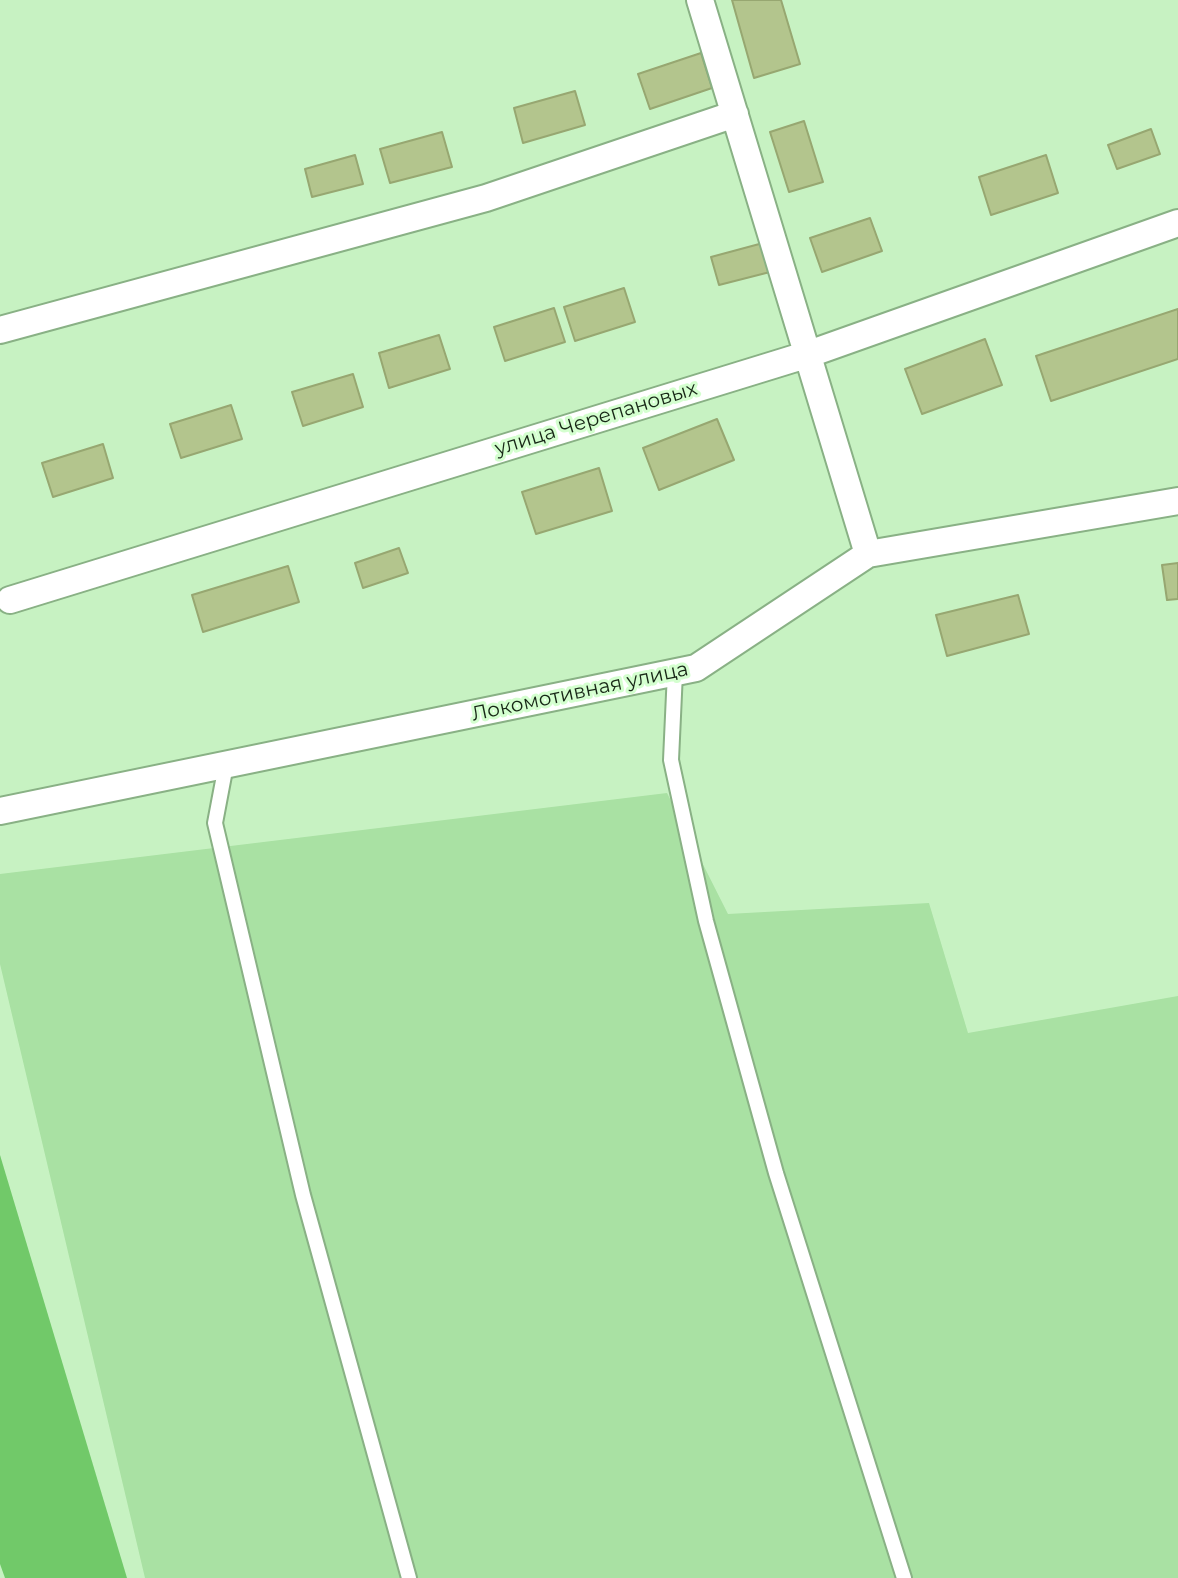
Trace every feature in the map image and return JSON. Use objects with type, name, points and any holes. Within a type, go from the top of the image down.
[{"type":"street","points":[[700,0],[868,554]]},
{"type":"street","points":[[0,330],[486,198],[735,114]]},
{"type":"street","name":"улица Черепановых","points":[[10,600],[809,354],[1178,223]]},
{"type":"street","name":"Локомотивная улица","points":[[0,811],[696,668],[868,554],[1178,501]]},
{"type":"lane","points":[[675,672],[671,760],[706,921],[776,1173],[904,1578]]},
{"type":"lane","points":[[226,765],[215,823],[303,1195],[409,1578]]},
{"type":"green space","points":[[667,793],[728,914],[929,903],[968,1033],[1178,996],[1178,1578],[145,1578],[0,964],[0,874]]},
{"type":"green space","points":[[0,1155],[127,1578],[5,1578],[0,1564]]},
{"type":"building","points":[[732,0],[781,0],[800,64],[754,78]]},
{"type":"building","points":[[701,53],[712,88],[650,109],[638,74]]},
{"type":"building","points":[[575,91],[585,125],[523,143],[514,108]]},
{"type":"building","points":[[804,121],[823,182],[789,192],[770,132]]},
{"type":"building","points":[[1151,129],[1160,154],[1117,169],[1108,145]]},
{"type":"building","points":[[442,132],[452,167],[390,183],[380,149]]},
{"type":"building","points":[[355,155],[363,184],[312,197],[305,169]]},
{"type":"building","points":[[1046,155],[1058,193],[991,215],[979,177]]},
{"type":"building","points":[[870,218],[882,251],[822,272],[810,238]]},
{"type":"building","points":[[763,243],[770,272],[719,285],[711,257]]},
{"type":"building","points":[[624,288],[635,322],[575,341],[564,307]]},
{"type":"building","points":[[554,308],[565,342],[505,361],[494,327]]},
{"type":"building","points":[[1178,309],[1178,359],[1051,401],[1036,356]]},
{"type":"building","points":[[439,335],[450,369],[389,388],[379,353]]},
{"type":"building","points":[[985,339],[1002,385],[922,414],[905,369]]},
{"type":"building","points":[[353,374],[363,407],[303,426],[292,392]]},
{"type":"building","points":[[231,405],[242,439],[181,458],[170,424]]},
{"type":"building","points":[[717,419],[734,460],[659,490],[643,448]]},
{"type":"building","points":[[103,444],[113,478],[53,497],[42,463]]},
{"type":"building","points":[[599,468],[612,511],[536,534],[522,492]]},
{"type":"building","points":[[399,548],[408,573],[363,588],[355,563]]},
{"type":"building","points":[[1178,563],[1178,599],[1167,600],[1162,565]]},
{"type":"building","points":[[288,566],[299,602],[203,632],[192,595]]},
{"type":"building","points":[[1018,595],[1029,634],[947,656],[936,615]]}]
